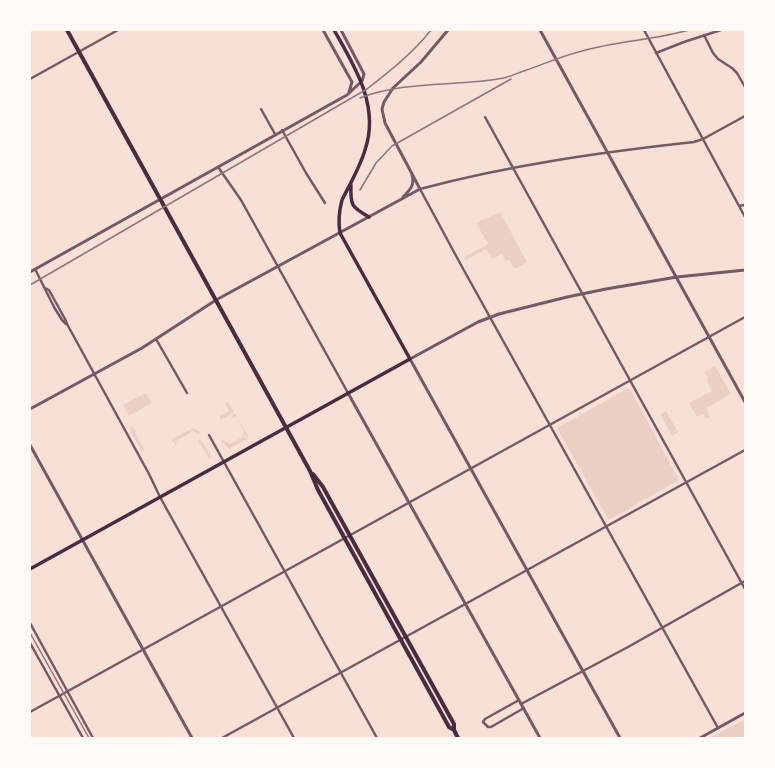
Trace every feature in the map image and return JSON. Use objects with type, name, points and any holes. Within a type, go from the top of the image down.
[{"type":"highway","points":[[67,30],[286,427],[310,471],[318,490],[449,727],[454,730]]},
{"type":"highway","points":[[310,471],[323,487],[454,724],[454,730],[458,738]]},
{"type":"main road","points":[[30,569],[410,358],[340,233],[340,208],[362,159],[368,140],[369,107],[364,89],[356,70],[334,30]]},
{"type":"main road","points":[[351,182],[352,204],[369,217]]},
{"type":"street","points":[[30,79],[118,30]]},
{"type":"street","points":[[323,30],[352,82],[352,86],[347,95]]},
{"type":"street","points":[[30,272],[160,200],[274,134],[347,95],[362,81],[364,74],[340,30]]},
{"type":"street","points":[[448,30],[421,62],[393,88],[384,102],[382,113],[385,123],[461,265],[718,728]]},
{"type":"street","points":[[540,30],[745,402]]},
{"type":"street","points":[[644,30],[745,217]]},
{"type":"street","points":[[656,53],[721,30]]},
{"type":"street","points":[[704,35],[713,53],[718,59],[737,73],[744,85]]},
{"type":"street","points":[[261,109],[274,134]]},
{"type":"street","points":[[30,409],[156,339],[216,300],[420,189],[512,168],[607,152],[694,142],[703,139],[745,116]]},
{"type":"street","points":[[485,117],[686,482],[743,582],[745,589]]},
{"type":"street","points":[[282,130],[325,203]]},
{"type":"street","points":[[218,166],[241,200],[540,738]]},
{"type":"street","points":[[401,200],[413,185],[414,181],[410,169]]},
{"type":"street","points":[[739,206],[745,204]]},
{"type":"street","points":[[35,269],[45,288],[45,292],[58,314],[66,324],[94,374],[160,497],[222,606],[294,738]]},
{"type":"street","points":[[620,738],[410,358],[490,316],[582,294],[677,277],[745,270]]},
{"type":"street","points":[[30,712],[745,317]]},
{"type":"street","points":[[156,339],[187,393]]},
{"type":"street","points":[[209,435],[377,738]]},
{"type":"street","points":[[30,446],[192,738]]},
{"type":"street","points":[[222,738],[745,450]]},
{"type":"street","points":[[521,704],[743,582]]},
{"type":"street","points":[[30,623],[93,738]]},
{"type":"street","points":[[30,643],[83,738]]},
{"type":"street","points":[[519,700],[485,719],[483,722],[488,727],[491,727],[524,708]]},
{"type":"street","points":[[700,738],[745,714]]},
{"type":"shaded area","points":[[500,212],[527,262],[515,269],[509,260],[506,261],[502,254],[492,259],[486,249],[466,260],[464,257],[488,244],[476,223]]},
{"type":"shaded area","points":[[715,366],[731,394],[706,408],[710,417],[706,419],[703,414],[697,417],[689,403],[712,391],[706,380],[708,378],[704,372]]},
{"type":"shaded area","points":[[627,389],[630,389],[679,480],[611,519],[608,519],[557,428]]},
{"type":"shaded area","points":[[146,393],[152,403],[129,416],[123,405]]},
{"type":"shaded area","points":[[228,402],[234,412],[221,420],[219,416],[229,411],[225,404]]},
{"type":"shaded area","points":[[666,411],[678,432],[672,436],[660,414]]},
{"type":"shaded area","points":[[235,413],[249,438],[242,433],[244,432],[243,429],[236,416],[233,418],[232,415]]},
{"type":"shaded area","points":[[132,426],[145,451],[141,450],[130,430]]},
{"type":"shaded area","points":[[193,428],[199,431],[199,434],[193,431],[175,442],[177,444],[176,445],[172,441],[172,439]]},
{"type":"shaded area","points":[[242,434],[247,439],[229,449],[221,441],[224,440],[225,443],[228,442],[230,444],[243,437]]},
{"type":"shaded area","points":[[198,441],[202,441],[212,457],[209,459]]},
{"type":"shaded area","points":[[745,719],[745,738],[710,738]]},
{"type":"railway","points":[[30,285],[367,89],[409,54],[431,30]]},
{"type":"railway","points":[[360,98],[378,92],[414,86],[486,81],[504,78],[582,51],[689,30]]},
{"type":"railway","points":[[360,190],[376,163],[392,146],[511,79]]},
{"type":"railway","points":[[30,633],[89,738]]}]
